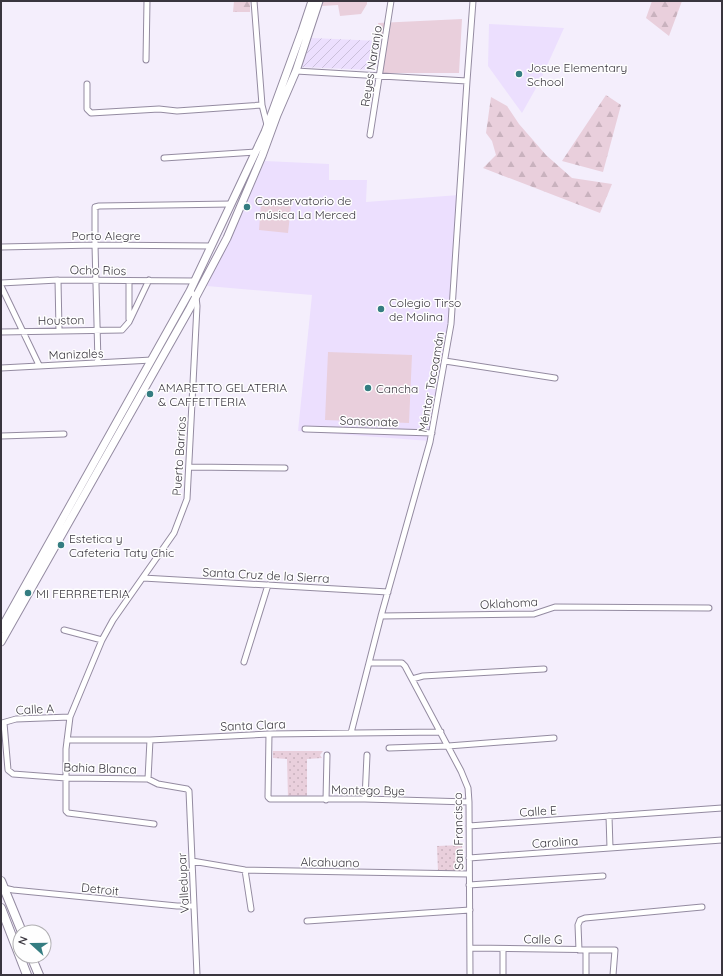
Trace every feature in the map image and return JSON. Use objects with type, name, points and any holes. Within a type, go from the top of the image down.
[{"type":"main road","points":[[3,884],[19,924]]},
{"type":"main road","points":[[1,908],[27,975]]},
{"type":"main road","points":[[34,964],[39,975]]},
{"type":"street","points":[[146,60],[147,1]]},
{"type":"street","points":[[254,1],[262,105],[267,125]]},
{"type":"street","points":[[1,629],[195,281],[265,132],[312,1]]},
{"type":"street","points":[[1,642],[196,297],[227,238],[296,71],[318,1]]},
{"type":"street","name":"Reyes Naranjo","points":[[370,135],[391,1]]},
{"type":"street","name":"Méntor Tacoamán","points":[[351,733],[432,433],[445,361],[451,324],[473,1]]},
{"type":"street","points":[[296,71],[467,81]]},
{"type":"street","points":[[87,84],[87,109],[91,113],[160,109],[177,111],[262,105]]},
{"type":"street","points":[[164,158],[256,152]]},
{"type":"street","points":[[98,363],[95,207],[231,204]]},
{"type":"street","name":"Porto Alegre","points":[[1,247],[95,245],[211,246]]},
{"type":"street","points":[[58,280],[59,330]]},
{"type":"street","name":"Ocho Rios","points":[[1,282],[58,280],[195,281]]},
{"type":"street","points":[[129,322],[149,280]]},
{"type":"street","points":[[129,281],[129,322]]},
{"type":"street","points":[[1,286],[39,365]]},
{"type":"street","points":[[190,291],[196,297]]},
{"type":"street","name":"Puerto Barrios","points":[[154,824],[68,813],[66,811],[67,740],[70,717],[102,640],[113,620],[177,528],[187,499],[198,306],[196,297]]},
{"type":"street","name":"Houston","points":[[1,332],[122,330],[129,322]]},
{"type":"street","name":"Manizales","points":[[1,368],[152,360]]},
{"type":"street","points":[[445,361],[554,378]]},
{"type":"street","name":"Sonsonate","points":[[305,429],[432,433]]},
{"type":"street","points":[[1,436],[64,434]]},
{"type":"street","points":[[188,467],[285,468]]},
{"type":"street","name":"Santa Cruz de la Sierra","points":[[143,578],[388,592]]},
{"type":"street","points":[[244,662],[268,585]]},
{"type":"street","name":"Oklahoma","points":[[382,616],[534,614],[555,607],[709,608]]},
{"type":"street","points":[[64,630],[102,640]]},
{"type":"street","name":"San Francisco","points":[[369,663],[402,663],[448,746],[468,788],[470,826],[470,975]]},
{"type":"street","points":[[412,679],[423,676],[544,669]]},
{"type":"street","name":"Calle A","points":[[2,723],[16,718],[70,717]]},
{"type":"street","name":"Bahia Blanca","points":[[2,723],[8,770],[13,774],[66,778],[148,779],[158,784],[187,789],[189,791]]},
{"type":"street","name":"Santa Clara","points":[[67,740],[150,740],[269,734],[440,732]]},
{"type":"street","name":"Montego Bye","points":[[269,734],[268,797],[270,800],[365,799],[469,802]]},
{"type":"street","points":[[389,748],[448,746],[554,738]]},
{"type":"street","points":[[148,779],[150,740]]},
{"type":"street","points":[[326,800],[328,755]]},
{"type":"street","points":[[365,799],[367,755]]},
{"type":"street","name":"Valledupar","points":[[189,791],[197,975]]},
{"type":"street","name":"Calle E","points":[[470,826],[722,808]]},
{"type":"street","points":[[609,816],[610,848]]},
{"type":"street","name":"Carolina","points":[[469,858],[722,840]]},
{"type":"street","name":"Alcahuano","points":[[192,861],[245,870],[469,874]]},
{"type":"street","points":[[245,870],[251,909]]},
{"type":"street","points":[[469,885],[603,876]]},
{"type":"street","name":"Detroit","points":[[3,884],[13,890],[177,906],[194,906]]},
{"type":"street","points":[[580,950],[578,924],[580,920],[585,918],[702,907]]},
{"type":"street","points":[[307,921],[470,910]]},
{"type":"street","name":"Calle G","points":[[470,948],[615,950],[613,975]]},
{"type":"street","points":[[503,949],[503,975]]},
{"type":"street","points":[[586,950],[586,975]]},
{"type":"shaded area","name":"Josue Elementary School","points":[[489,24],[564,28],[540,81],[522,113],[488,66]]},
{"type":"shaded area","points":[[312,38],[380,41],[373,70],[302,67]]},
{"type":"shaded area","name":"Colegio Tirso de Molina","points":[[265,161],[329,164],[329,180],[367,180],[366,202],[459,195],[451,324],[430,441],[298,431],[312,295],[207,286]]},
{"type":"green space","points":[[234,1],[250,1],[250,12],[233,12]]},
{"type":"green space","points":[[323,1],[367,1],[367,4],[361,14],[340,16],[338,5],[322,6]]},
{"type":"green space","points":[[652,1],[682,1],[669,36],[646,18]]},
{"type":"green space","points":[[462,19],[459,73],[380,73],[385,49],[378,23]]},
{"type":"green space","points":[[606,95],[621,105],[603,172],[562,161]]},
{"type":"green space","points":[[491,97],[507,106],[519,124],[546,155],[572,178],[612,184],[600,213],[483,168],[496,155],[492,141],[486,133]]},
{"type":"green space","points":[[261,204],[291,206],[288,233],[259,230]]},
{"type":"green space","name":"Cancha","points":[[328,352],[412,355],[409,423],[325,420]]},
{"type":"green space","points":[[273,751],[323,751],[320,755],[322,758],[307,759],[307,798],[288,798],[287,759],[273,758]]},
{"type":"green space","points":[[462,845],[463,871],[438,872],[437,846]]},
{"type":"place","name":"Josue Elementary School","points":[[519,74]]},
{"type":"place","name":"Conservatorio de música La Merced","points":[[247,207]]},
{"type":"place","name":"Colegio Tirso de Molina","points":[[381,309]]},
{"type":"place","name":"Cancha","points":[[368,388]]},
{"type":"place","name":"AMARETTO GELATERIA & CAFFETTERIA","points":[[150,394]]},
{"type":"place","name":"Estetica y Cafeteria Taty Chic","points":[[61,545]]},
{"type":"place","name":"MI FERRRETERIA","points":[[28,593]]}]
